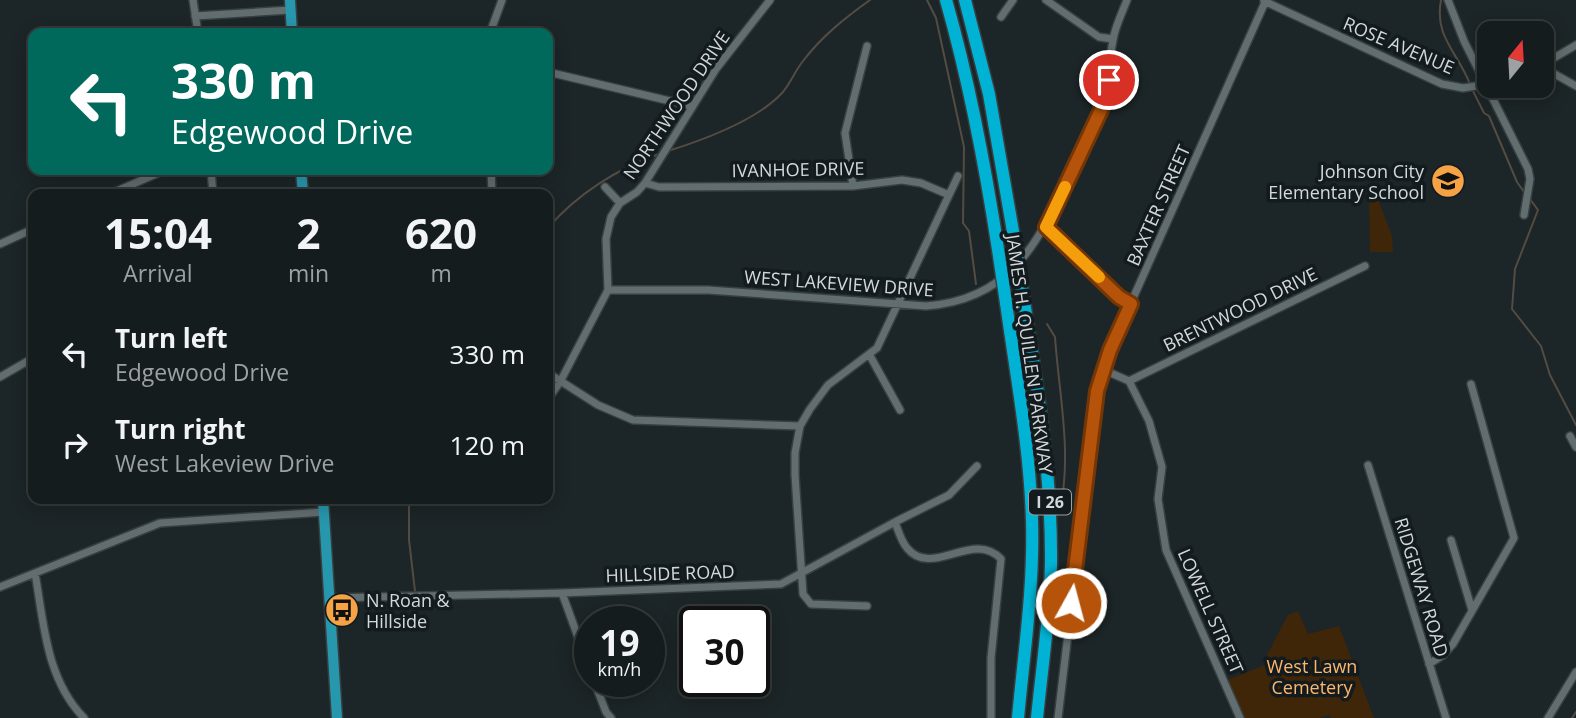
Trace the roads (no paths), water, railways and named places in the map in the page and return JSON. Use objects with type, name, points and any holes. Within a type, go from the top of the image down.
[{"type":"highway","name":"JAMES H. QUILLEN PARKWAY","points":[[946,0],[982,149],[1024,425],[1032,519],[1030,611],[1018,718]]},
{"type":"highway","name":"JAMES H. QUILLEN PARKWAY","points":[[965,0],[992,106],[1016,243],[1047,460],[1050,519],[1049,600],[1037,718]]},
{"type":"main road","points":[[290,5],[292,28]]},
{"type":"main road","points":[[323,504],[337,718]]},
{"type":"street","points":[[193,0],[197,28]]},
{"type":"street","points":[[492,28],[502,0]]},
{"type":"street","name":"NORTHWOOD DRIVE","points":[[608,290],[608,226],[620,203],[645,183],[716,69],[770,0]]},
{"type":"street","points":[[1001,17],[1013,0]]},
{"type":"street","points":[[1046,0],[1099,37],[1113,40]]},
{"type":"street","name":"WEST LAKEVIEW DRIVE","points":[[608,290],[708,290],[897,305],[939,305],[970,297],[988,288],[1011,272],[1027,256],[1046,227],[1101,110],[1109,80],[1113,40],[1127,0]]},
{"type":"street","points":[[1448,0],[1477,66]]},
{"type":"street","name":"ROSE AVENUE","points":[[1264,1],[1442,84],[1464,88],[1477,86]]},
{"type":"street","name":"BAXTER STREET","points":[[1058,718],[1094,411],[1104,370],[1110,350],[1264,1]]},
{"type":"street","points":[[195,16],[290,5]]},
{"type":"street","points":[[1554,59],[1576,45]]},
{"type":"street","points":[[853,186],[845,133],[867,46]]},
{"type":"street","points":[[553,73],[691,106]]},
{"type":"street","points":[[1554,73],[1576,86]]},
{"type":"street","points":[[1493,98],[1528,169],[1530,179],[1524,215]]},
{"type":"street","points":[[121,189],[154,175]]},
{"type":"street","points":[[867,606],[811,604],[803,594],[795,475],[795,453],[800,426],[810,408],[828,386],[877,348],[958,176]]},
{"type":"street","name":"IVANHOE DRIVE","points":[[645,183],[659,187],[853,186],[912,180],[949,195]]},
{"type":"street","points":[[605,187],[620,203]]},
{"type":"street","points":[[1046,227],[1119,297],[1131,304]]},
{"type":"street","points":[[0,244],[28,231]]},
{"type":"street","name":"BRENTWOOD DRIVE","points":[[1129,381],[1365,266]]},
{"type":"street","points":[[553,392],[608,290]]},
{"type":"street","points":[[869,354],[900,410]]},
{"type":"street","points":[[0,377],[28,361]]},
{"type":"street","points":[[1104,370],[1129,381]]},
{"type":"street","points":[[553,377],[598,405],[633,419],[649,422],[800,426]]},
{"type":"street","name":"LOWELL STREET","points":[[1129,381],[1149,421],[1162,467],[1158,499],[1166,550],[1240,718]]},
{"type":"street","points":[[1429,664],[1453,644],[1514,538],[1471,384]]},
{"type":"street","points":[[1570,436],[1576,447]]},
{"type":"street","name":"RIDGEWAY ROAD","points":[[1368,465],[1446,718]]},
{"type":"street","name":"HILLSIDE ROAD","points":[[329,598],[562,593],[781,584],[949,495],[977,466]]},
{"type":"street","points":[[0,587],[160,523],[324,512]]},
{"type":"street","points":[[895,522],[907,548],[923,557],[941,558],[962,550],[981,548],[1001,559],[991,659],[991,718]]},
{"type":"street","points":[[1451,540],[1472,610]]},
{"type":"street","points":[[35,573],[50,663],[74,708],[83,718]]},
{"type":"street","points":[[562,593],[574,626]]},
{"type":"street","points":[[1548,718],[1576,671]]},
{"type":"street","points":[[600,697],[611,718]]},
{"type":"waterway","points":[[668,151],[729,128],[759,112],[785,89],[818,43],[870,0]]},
{"type":"waterway","points":[[927,0],[936,18],[964,147],[963,223],[969,231],[976,284]]},
{"type":"waterway","points":[[1441,0],[1440,13],[1444,34],[1470,84]]},
{"type":"waterway","points":[[1472,89],[1484,113],[1489,116],[1517,182],[1524,192]]},
{"type":"waterway","points":[[553,223],[571,204],[599,184],[628,167],[659,154]]},
{"type":"waterway","points":[[1530,199],[1538,210],[1515,269],[1512,309],[1541,346],[1550,375],[1576,425]]},
{"type":"waterway","points":[[1047,324],[1055,337],[1064,426],[1065,470],[1059,513]]},
{"type":"waterway","points":[[409,504],[409,540],[415,591]]},
{"type":"waterway","points":[[1572,718],[1576,712]]},
{"type":"place","name":"Johnson City Elementary School","points":[[1448,181]]},
{"type":"place","name":"N. Roan & Hillside","points":[[342,610]]},
{"type":"park label","name":"West Lawn Cemetery","points":[[1312,676]]}]
